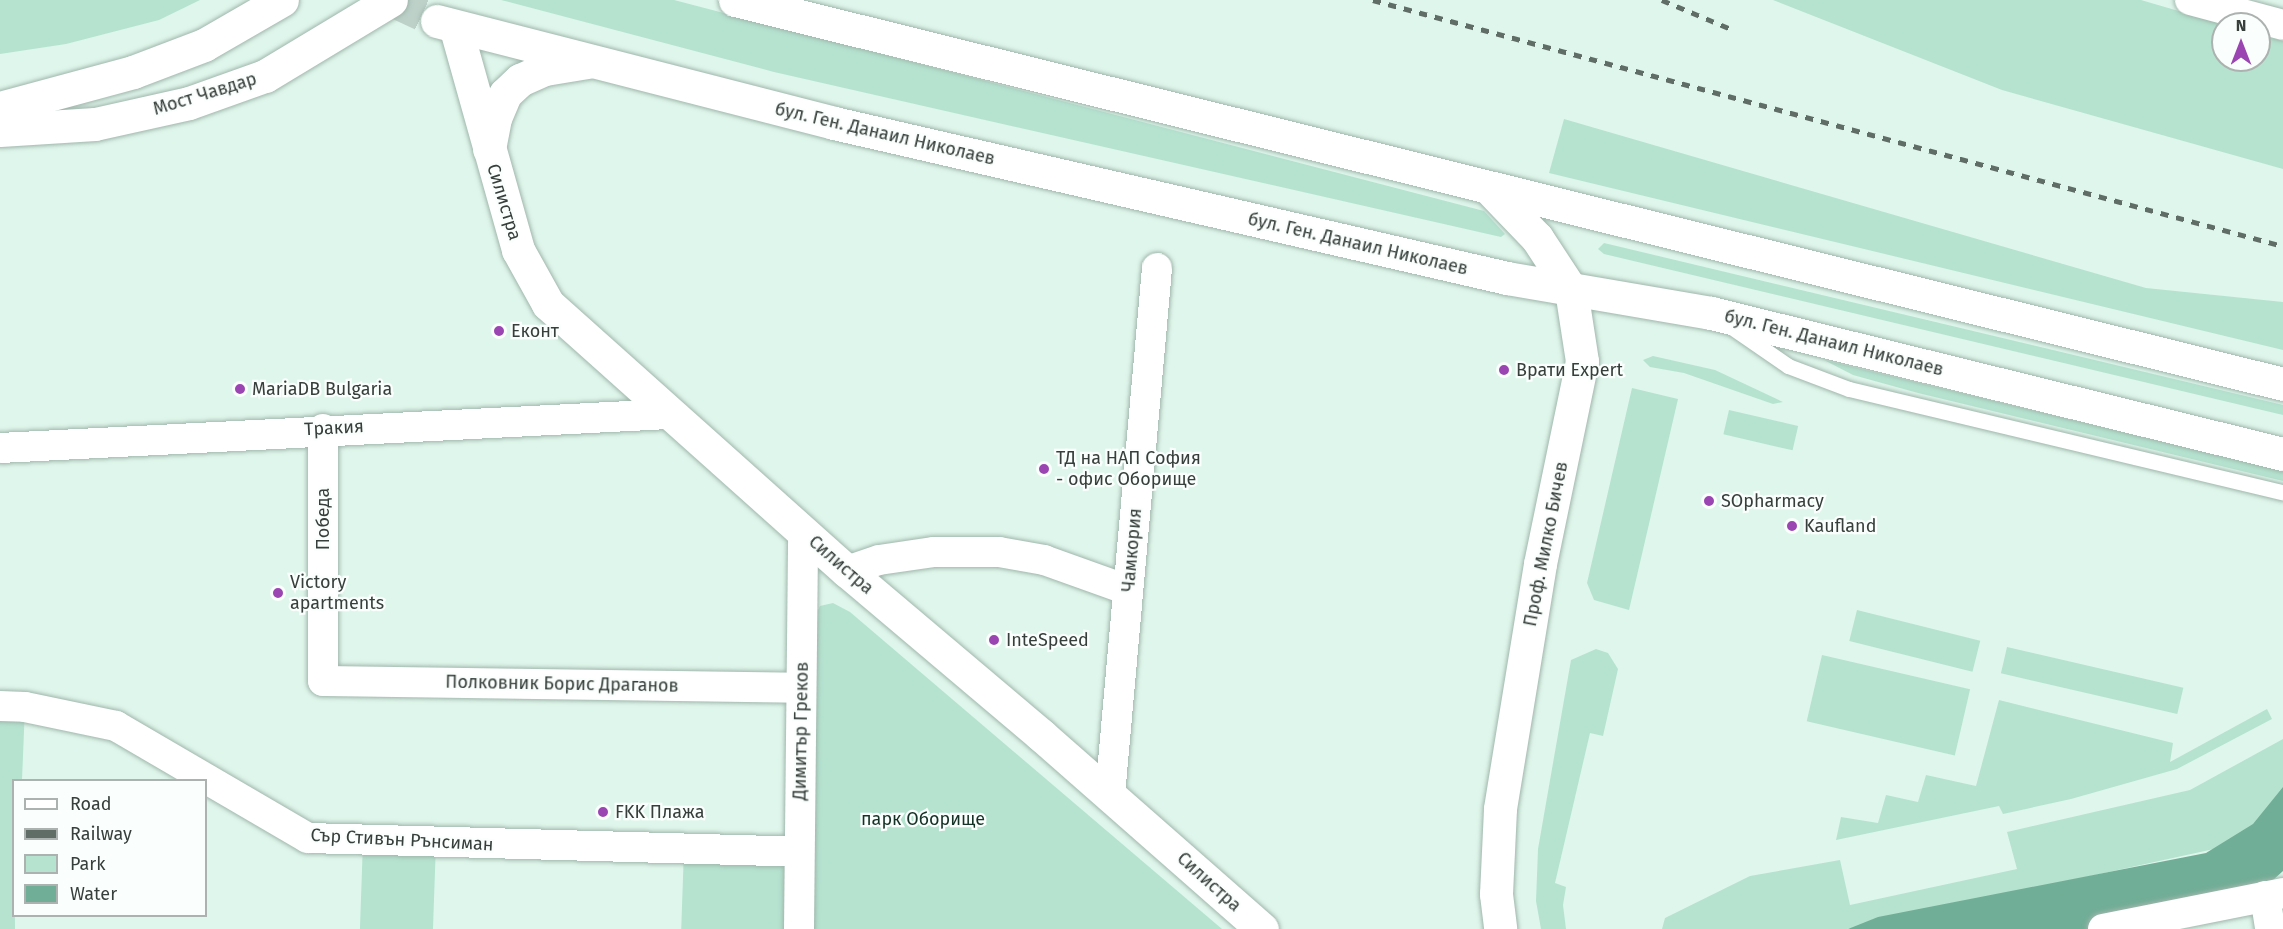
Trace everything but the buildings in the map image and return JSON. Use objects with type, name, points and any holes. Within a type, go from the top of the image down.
[{"type":"main road","points":[[0,108],[153,64],[204,45],[282,0]]},
{"type":"main road","name":"Мост Чавдар","points":[[0,130],[95,124],[189,103],[265,76],[391,0]]},
{"type":"main road","points":[[735,0],[2283,384]]},
{"type":"main road","name":"бул. Ген. Данаил Николаев","points":[[447,25],[587,62],[892,136],[1571,290],[1711,313],[2283,454]]},
{"type":"main road","name":"Силистра","points":[[447,25],[489,151],[518,250],[548,304],[847,571],[1110,795],[1262,929]]},
{"type":"main road","name":"Силистра","points":[[489,151],[502,102],[520,80],[545,69],[587,62]]},
{"type":"main road","name":"Проф. Милко Бичев","points":[[1490,189],[1524,222],[1571,290],[1582,361],[1540,564],[1500,809],[1496,894],[1500,929]]},
{"type":"street","points":[[2196,1],[2283,25]]},
{"type":"street","name":"Чамкория","points":[[1110,795],[1157,268]]},
{"type":"street","name":"Тракия","points":[[0,448],[323,429],[669,414]]},
{"type":"street","name":"Победа","points":[[323,429],[323,681]]},
{"type":"street","name":"Димитър Греков","points":[[799,929],[803,532]]},
{"type":"street","points":[[847,571],[879,560],[934,552],[999,552],[1052,563],[1128,590]]},
{"type":"street","name":"Полковник Борис Драганов","points":[[323,681],[801,688]]},
{"type":"street","name":"Сър Стивън Рънсиман","points":[[0,706],[25,707],[116,726],[207,779]]},
{"type":"street","name":"Сър Стивън Рънсиман","points":[[207,779],[308,838],[799,852]]},
{"type":"street","points":[[2103,929],[2274,895],[2270,929]]},
{"type":"lane","points":[[1711,313],[1788,366],[1849,389],[2283,492]]},
{"type":"green space","points":[[0,0],[200,0],[159,20],[66,44],[0,54]]},
{"type":"green space","points":[[501,0],[674,0],[1484,211],[1505,234],[1501,237],[774,72]]},
{"type":"green space","points":[[1773,0],[2141,0],[2211,20],[2211,72],[2271,72],[2271,38],[2283,41],[2283,169],[2002,90]]},
{"type":"green space","points":[[1564,119],[2146,288],[2283,302],[2283,350],[1549,173]]},
{"type":"green space","points":[[1604,243],[2283,405],[2283,415],[1604,254],[1598,249]]},
{"type":"green space","points":[[1653,356],[1715,370],[1783,402],[1773,404],[1684,373],[1650,367],[1643,360]]},
{"type":"green space","points":[[1824,360],[2283,471],[2283,481],[1918,393],[1853,375]]},
{"type":"green space","points":[[1632,388],[1678,399],[1629,610],[1594,600],[1587,583]]},
{"type":"green space","points":[[1729,410],[1798,426],[1793,450],[1723,434]]},
{"type":"green space","name":"парк Оборище","points":[[833,603],[850,612],[1222,929],[813,929],[814,618],[820,606]]},
{"type":"green space","points":[[1857,610],[1980,641],[1972,672],[1849,641]]},
{"type":"green space","points":[[2007,647],[2183,688],[2177,714],[2001,673]]},
{"type":"green space","points":[[1596,649],[1608,653],[1618,669],[1603,736],[1590,733],[1555,883],[1566,887],[1563,905],[1566,929],[1541,929],[1536,901],[1538,849],[1571,660]]},
{"type":"green space","points":[[1822,655],[1970,689],[1955,755],[1807,721]]},
{"type":"green space","points":[[1999,700],[2173,743],[2170,762],[2267,709],[2272,719],[2177,769],[2071,799],[2003,814],[1999,806],[1836,840],[1841,817],[1878,823],[1886,795],[1918,802],[1926,775],[1976,786]]},
{"type":"green space","points":[[0,706],[25,707],[22,779],[12,779],[12,917],[15,917],[15,929],[0,929]]},
{"type":"green space","points":[[2283,739],[2283,823],[2214,849],[1847,929],[1662,929],[1665,918],[1750,876],[1840,860],[1850,905],[2017,869],[2007,832],[2190,790]]},
{"type":"green space","points":[[363,841],[436,844],[433,929],[360,929]]},
{"type":"green space","points":[[684,849],[789,853],[786,929],[681,929]]},
{"type":"water","points":[[2283,787],[2283,871],[2272,881],[2089,929],[1848,929],[1878,917],[2206,853],[2253,824]]},
{"type":"tunnel","points":[[392,0],[437,21]]},
{"type":"railway","points":[[1373,0],[2283,246]]},
{"type":"railway","points":[[1662,0],[1731,29]]},
{"type":"place","name":"Еконт","points":[[499,331]]},
{"type":"place","name":"Врати Expert","points":[[1504,370]]},
{"type":"place","name":"MariaDB Bulgaria","points":[[240,389]]},
{"type":"place","name":"ТД на НАП София - офис Оборище","points":[[1044,469]]},
{"type":"place","name":"SOpharmacy","points":[[1709,501]]},
{"type":"place","name":"Kaufland","points":[[1792,526]]},
{"type":"place","name":"Victory apartments","points":[[278,593]]},
{"type":"place","name":"InteSpeed","points":[[994,640]]},
{"type":"place","name":"FKK Плажа","points":[[603,812]]}]
